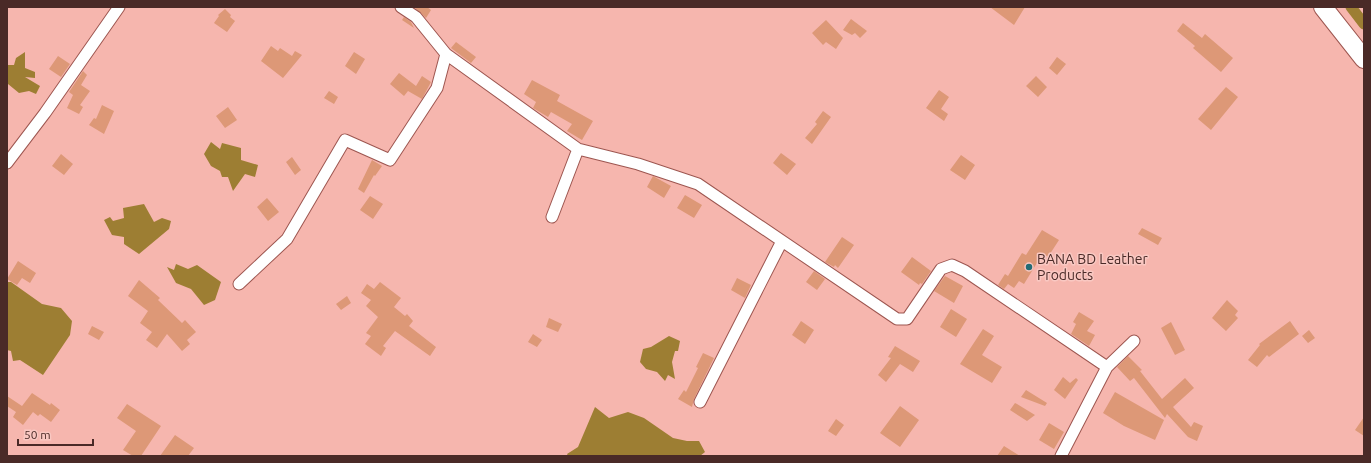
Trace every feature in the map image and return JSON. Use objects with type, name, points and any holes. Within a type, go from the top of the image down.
[{"type":"main road","points":[[1323,7],[1364,59]]},
{"type":"street","points":[[7,164],[45,113],[119,7]]},
{"type":"street","points":[[401,7],[416,18],[446,54],[578,149],[638,164],[698,184],[897,319],[907,319],[941,270],[952,265],[977,279],[1107,367]]},
{"type":"street","points":[[240,284],[287,239],[345,140],[390,160],[437,88],[446,54]]},
{"type":"street","points":[[552,217],[578,149]]},
{"type":"street","points":[[700,402],[782,241]]},
{"type":"street","points":[[1061,456],[1107,367],[1134,341]]},
{"type":"shaded area","points":[[25,52],[25,68],[35,72],[35,78],[25,77],[40,86],[36,94],[29,91],[19,93],[8,84],[7,65],[14,65],[16,58]]},
{"type":"shaded area","points":[[211,142],[220,149],[222,143],[241,148],[241,160],[258,165],[255,177],[245,174],[233,191],[228,177],[222,177],[220,171],[211,166],[204,154]]},
{"type":"shaded area","points":[[144,204],[154,222],[162,218],[171,221],[169,229],[139,254],[124,244],[124,237],[112,235],[104,220],[110,217],[113,221],[124,218],[123,208]]},
{"type":"shaded area","points":[[176,264],[188,269],[197,265],[221,282],[215,300],[204,305],[191,289],[176,283],[167,267],[174,270]]},
{"type":"shaded area","points":[[7,282],[11,282],[42,304],[61,308],[72,321],[70,335],[43,375],[20,360],[13,361],[11,351],[7,350]]},
{"type":"shaded area","points":[[669,336],[680,341],[678,351],[675,351],[672,362],[675,379],[668,375],[665,381],[657,372],[646,369],[640,362],[643,349],[651,347]]},
{"type":"shaded area","points":[[595,407],[609,418],[628,412],[644,418],[673,438],[687,441],[699,441],[705,452],[700,456],[568,456],[567,454],[578,447]]},
{"type":"building","points":[[414,7],[427,7],[431,10],[426,18]]},
{"type":"building","points":[[990,7],[1025,7],[1014,25]]},
{"type":"building","points":[[225,9],[231,15],[230,17],[235,21],[227,32],[214,23],[219,16],[218,15]]},
{"type":"building","points":[[404,17],[411,22],[414,28],[402,20]]},
{"type":"building","points":[[851,19],[867,31],[860,38],[855,33],[852,35],[843,30]]},
{"type":"building","points":[[826,20],[843,38],[836,49],[826,42],[823,45],[812,33]]},
{"type":"building","points":[[1183,23],[1202,38],[1205,34],[1233,58],[1221,72],[1193,48],[1195,46],[1177,31]]},
{"type":"building","points":[[456,42],[476,57],[471,63],[451,48]]},
{"type":"building","points":[[271,46],[278,51],[280,48],[292,56],[295,51],[302,55],[283,78],[261,61]]},
{"type":"building","points":[[354,52],[365,59],[356,74],[345,66]]},
{"type":"building","points":[[58,56],[70,64],[61,77],[49,69]]},
{"type":"building","points":[[1057,57],[1066,64],[1057,75],[1049,68]]},
{"type":"building","points":[[83,71],[87,75],[81,85],[90,91],[80,105],[83,107],[79,114],[67,108],[73,95],[69,92]]},
{"type":"building","points":[[399,73],[416,86],[422,76],[431,82],[422,99],[408,91],[404,96],[390,84]]},
{"type":"building","points":[[1036,76],[1047,87],[1038,97],[1026,86]]},
{"type":"building","points":[[532,80],[560,95],[557,101],[593,121],[582,140],[567,131],[572,124],[551,112],[548,117],[533,108],[536,102],[524,94]]},
{"type":"building","points":[[1226,87],[1238,97],[1211,130],[1198,119]]},
{"type":"building","points":[[939,90],[949,97],[941,109],[948,114],[944,121],[926,108]]},
{"type":"building","points":[[329,91],[338,97],[334,104],[324,98]]},
{"type":"building","points":[[102,105],[114,111],[104,134],[89,125],[94,118],[96,119]]},
{"type":"building","points":[[228,107],[237,120],[225,128],[216,116]]},
{"type":"building","points":[[823,111],[831,117],[812,144],[805,138],[817,124],[815,122]]},
{"type":"building","points":[[781,153],[796,164],[787,175],[773,163]]},
{"type":"building","points":[[61,154],[73,164],[64,175],[52,166]]},
{"type":"building","points":[[961,155],[975,165],[965,180],[950,170]]},
{"type":"building","points":[[292,157],[301,170],[295,175],[286,162]]},
{"type":"building","points":[[372,160],[382,166],[375,176],[374,175],[364,193],[358,189]]},
{"type":"building","points":[[653,176],[671,186],[664,198],[647,187]]},
{"type":"building","points":[[685,195],[702,205],[694,218],[677,208]]},
{"type":"building","points":[[370,196],[383,204],[373,219],[360,210]]},
{"type":"building","points":[[267,198],[279,212],[268,221],[257,207]]},
{"type":"building","points":[[1142,228],[1162,238],[1158,245],[1138,234]]},
{"type":"building","points":[[1042,230],[1059,240],[1048,257],[1043,253],[1024,284],[1019,281],[1014,288],[1008,284],[1004,289],[998,285],[1005,274],[1008,276],[1022,253],[1026,255]]},
{"type":"building","points":[[842,237],[854,245],[838,268],[835,265],[834,267],[825,262]]},
{"type":"building","points":[[912,257],[931,271],[922,284],[920,283],[919,285],[901,272]]},
{"type":"building","points":[[18,261],[36,273],[30,283],[22,278],[17,285],[7,279]]},
{"type":"building","points":[[814,271],[825,279],[817,290],[806,282]]},
{"type":"building","points":[[945,276],[963,286],[954,303],[934,291]]},
{"type":"building","points":[[737,278],[751,285],[745,298],[731,290]]},
{"type":"building","points":[[139,280],[160,298],[158,300],[182,323],[185,320],[196,332],[187,340],[190,344],[182,351],[167,334],[157,348],[146,340],[152,332],[140,323],[148,311],[128,296]]},
{"type":"building","points":[[380,282],[401,298],[394,307],[405,316],[407,314],[413,321],[409,326],[436,347],[430,356],[395,331],[383,346],[386,348],[381,356],[365,344],[371,336],[366,333],[378,317],[366,306],[371,300],[361,293],[367,284],[374,289]]},
{"type":"building","points":[[347,296],[351,303],[341,310],[336,304]]},
{"type":"building","points":[[1227,300],[1238,311],[1235,315],[1238,318],[1226,331],[1212,318]]},
{"type":"building","points":[[951,309],[967,319],[956,337],[940,327]]},
{"type":"building","points":[[1079,312],[1094,321],[1087,331],[1095,335],[1089,346],[1071,334],[1076,324],[1073,322]]},
{"type":"building","points":[[549,318],[562,324],[558,332],[546,327]]},
{"type":"building","points":[[801,321],[814,330],[805,344],[792,335]]},
{"type":"building","points":[[1290,321],[1299,334],[1269,357],[1267,355],[1257,367],[1248,360],[1260,345],[1259,344]]},
{"type":"building","points":[[1171,322],[1185,350],[1175,355],[1161,328]]},
{"type":"building","points":[[92,326],[104,332],[99,340],[88,334]]},
{"type":"building","points":[[983,329],[994,336],[982,355],[1002,367],[992,383],[960,364]]},
{"type":"building","points":[[1309,330],[1315,338],[1308,343],[1302,336]]},
{"type":"building","points":[[533,334],[542,340],[537,347],[528,342]]},
{"type":"building","points":[[895,346],[920,361],[913,372],[900,364],[886,382],[878,375],[891,358],[888,357]]},
{"type":"building","points":[[703,353],[714,358],[694,399],[692,407],[678,399],[684,390],[686,392],[698,368],[696,367]]},
{"type":"building","points":[[1128,356],[1142,370],[1140,371],[1162,399],[1185,378],[1194,388],[1173,407],[1191,427],[1194,422],[1203,426],[1197,441],[1188,437],[1167,414],[1165,418],[1134,378],[1130,381],[1117,367]]},
{"type":"building","points":[[1063,377],[1070,383],[1076,378],[1078,380],[1065,399],[1054,390]]},
{"type":"building","points":[[1026,390],[1047,403],[1045,406],[1021,397]]},
{"type":"building","points":[[1115,392],[1164,420],[1155,440],[1124,426],[1103,413]]},
{"type":"building","points":[[32,393],[50,405],[51,403],[60,410],[51,422],[40,414],[38,416],[33,412],[23,425],[13,417],[16,412],[7,406],[7,396],[22,406]]},
{"type":"building","points":[[1015,403],[1035,415],[1027,421],[1010,410]]},
{"type":"building","points":[[127,404],[161,426],[141,456],[133,456],[123,450],[136,431],[117,418]]},
{"type":"building","points":[[900,406],[919,420],[900,447],[880,433]]},
{"type":"building","points":[[1364,417],[1364,436],[1355,430]]},
{"type":"building","points":[[836,419],[844,425],[836,436],[828,431]]},
{"type":"building","points":[[1049,423],[1064,432],[1054,449],[1039,440]]},
{"type":"building","points":[[175,435],[194,448],[188,456],[160,456]]},
{"type":"building","points":[[1004,446],[1020,456],[997,456]]},
{"type":"waterway","points":[[1351,7],[1364,24]]},
{"type":"place","name":"BANA BD Leather Products","points":[[1029,267]]}]
